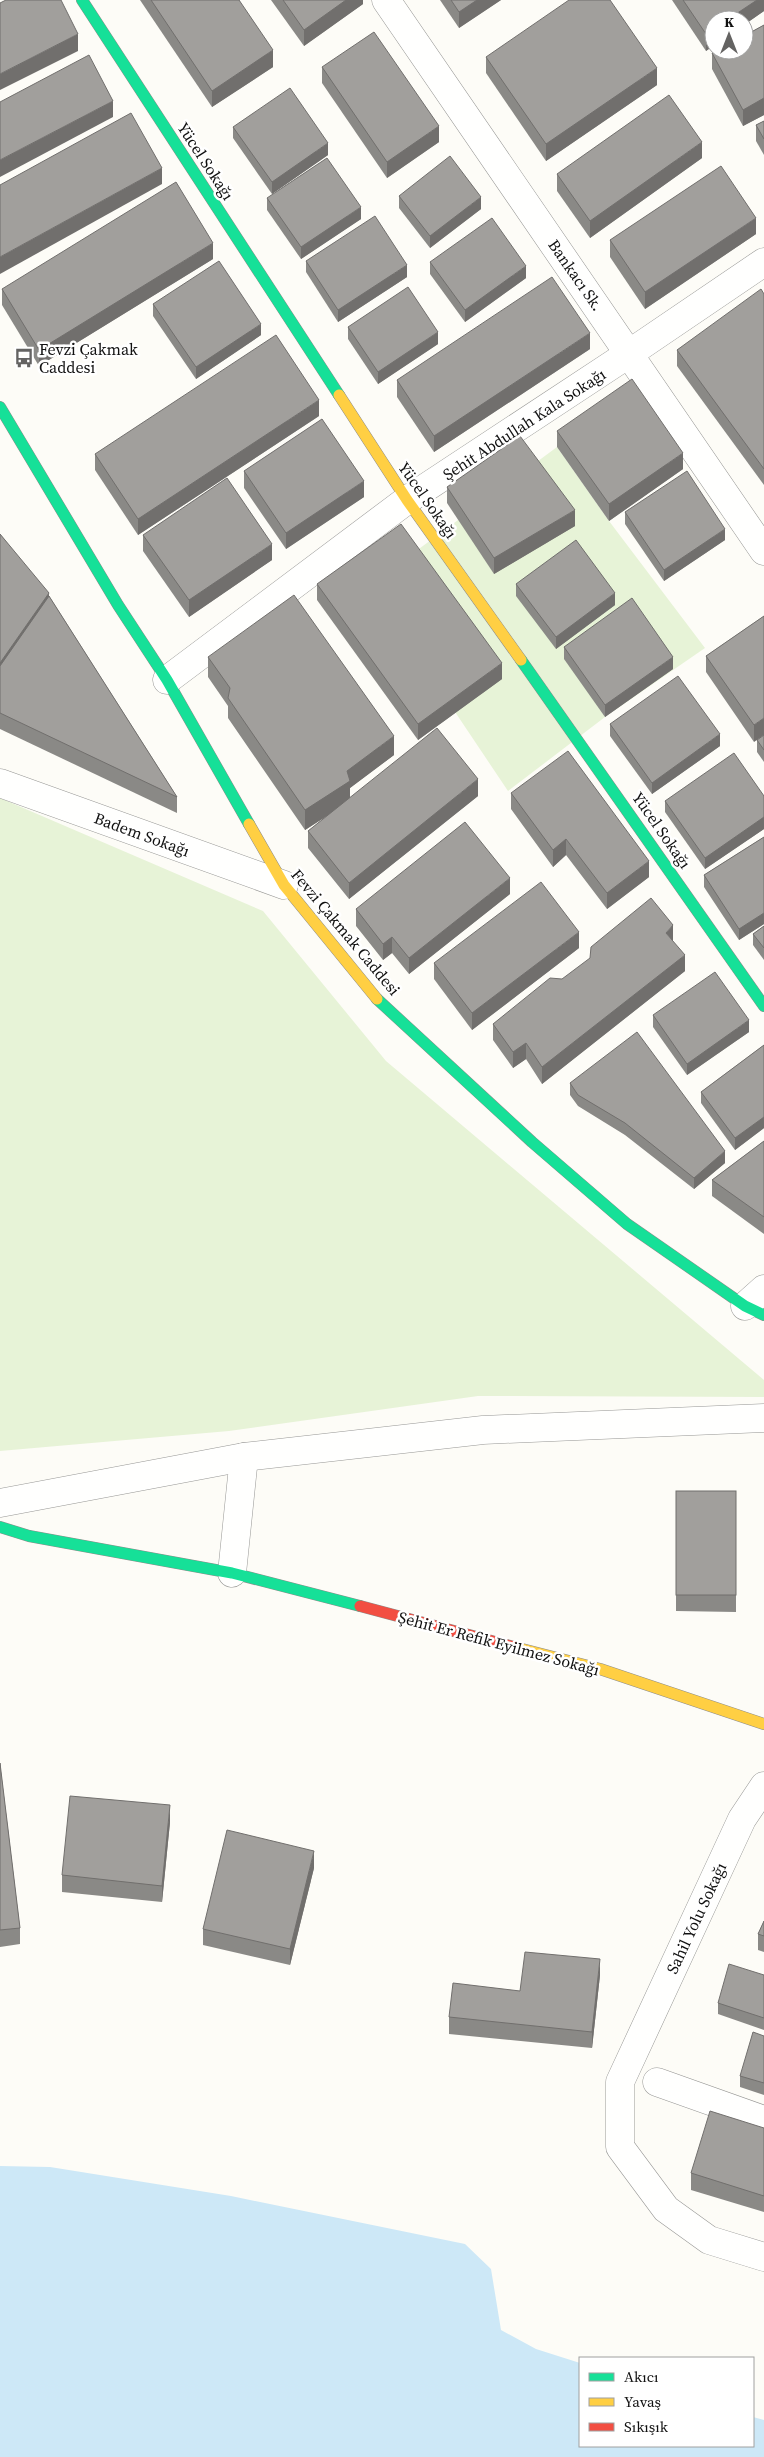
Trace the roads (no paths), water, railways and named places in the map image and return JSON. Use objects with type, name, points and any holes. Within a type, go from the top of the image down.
[{"type":"street","name":"Yücel Sokağı","points":[[82,0],[407,500],[630,812],[764,1006]]},
{"type":"street","name":"Bankacı Sk.","points":[[386,0],[630,353],[764,551]]},
{"type":"street","name":"Şehit Abdullah Kala Sokağı","points":[[167,680],[407,500],[764,262]]},
{"type":"street","name":"Fevzi Çakmak Caddesi","points":[[0,407],[118,605],[167,680],[284,885],[377,999],[525,1135],[627,1224],[758,1304]]},
{"type":"street","name":"Badem Sokağı","points":[[0,783],[284,885]]},
{"type":"street","points":[[0,1503],[244,1457],[483,1430],[764,1418]]},
{"type":"street","points":[[232,1573],[244,1457]]},
{"type":"street","name":"Şehit Er Refik Eyilmez Sokağı","points":[[0,1527],[29,1536],[232,1573],[600,1669],[764,1724]]},
{"type":"street","name":"Sahil Yolu Sokağı","points":[[764,1786],[742,1819],[620,2082],[620,2147],[666,2209],[709,2240],[764,2257]]},
{"type":"street","points":[[657,2082],[764,2120]]},
{"type":"water","points":[[0,2166],[50,2167],[231,2196],[465,2244],[491,2269],[501,2330],[536,2349],[579,2363],[579,2447],[754,2447],[754,2417],[764,2420],[764,2457],[0,2457]]},
{"type":"place","name":"Fevzi Çakmak Caddesi","points":[[24,358]]}]
